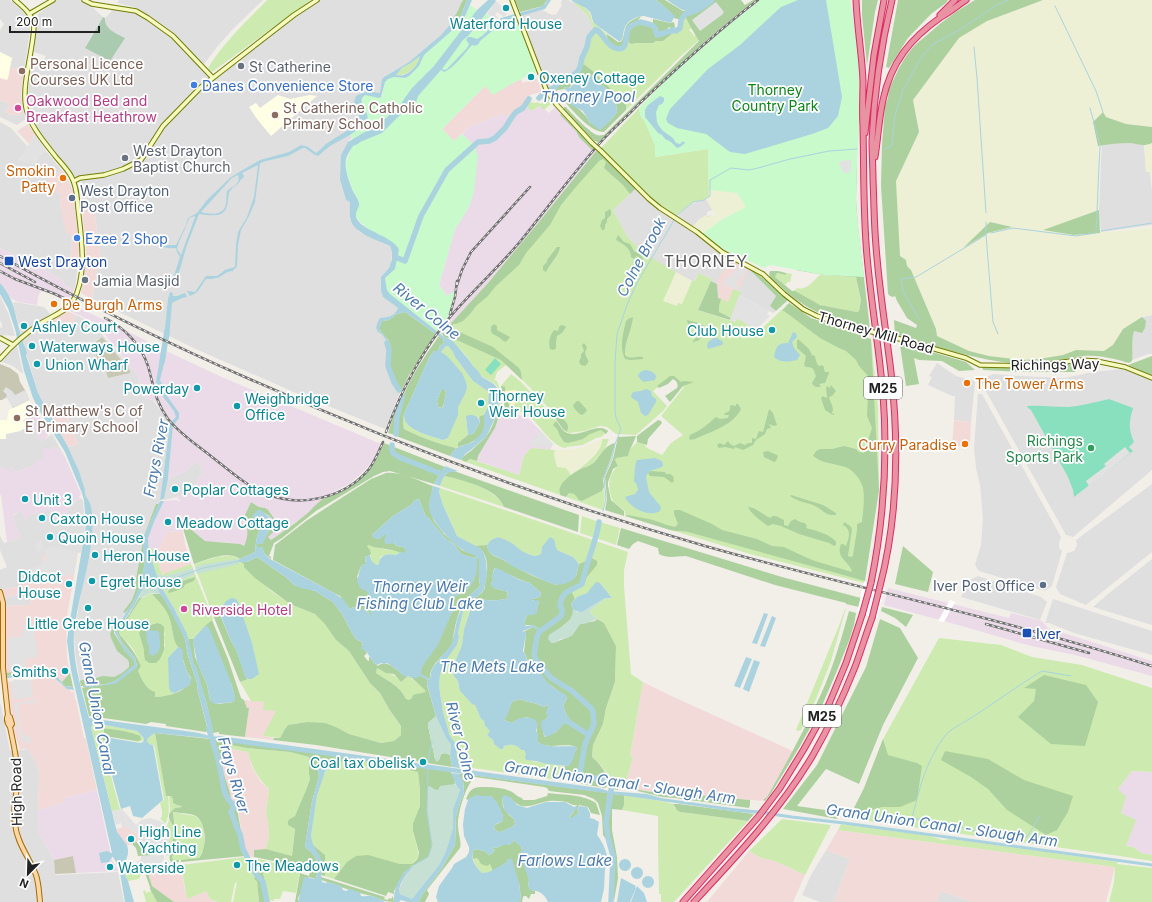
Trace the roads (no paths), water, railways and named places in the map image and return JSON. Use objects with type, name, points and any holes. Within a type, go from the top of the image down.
[{"type":"highway","points":[[854,0],[862,60],[862,126],[864,142]]},
{"type":"highway","name":"M25","points":[[683,902],[766,808],[804,749],[829,704],[846,663],[871,583],[884,497],[885,449],[881,372],[869,274],[863,193],[864,142],[874,55],[884,0]]},
{"type":"highway","name":"M25","points":[[694,902],[770,817],[813,755],[838,707],[856,666],[872,618],[884,571],[894,493],[894,409],[876,246],[872,140],[877,84],[884,36],[892,0]]},
{"type":"highway","points":[[873,166],[882,106],[889,78],[896,63],[907,47],[955,0]]},
{"type":"highway","points":[[934,22],[966,0]]},
{"type":"main road","points":[[0,592],[2,597],[1,603]]},
{"type":"main road","name":"High Road","points":[[1,603],[3,617],[3,673],[8,714],[7,719],[18,766],[14,823],[19,841],[36,876],[39,887],[40,902]]},
{"type":"street","points":[[0,359],[12,345],[72,303],[80,285],[83,248],[74,181],[39,134],[27,110],[25,100],[26,84],[34,28],[33,21],[29,14],[15,0]]},
{"type":"street","points":[[29,14],[53,0]]},
{"type":"street","points":[[84,0],[92,4],[136,11],[148,18],[173,36],[212,77]]},
{"type":"street","points":[[74,181],[80,178],[104,175],[127,167],[141,160],[163,126],[190,97],[212,77],[294,15],[317,0]]},
{"type":"street","name":"Thorney Mill Road","points":[[512,0],[547,91],[556,104],[592,143],[660,208],[697,232],[722,252],[763,274],[784,294],[803,309],[816,316],[966,358],[980,365]]},
{"type":"street","points":[[0,338],[6,341],[7,345],[12,345]]},
{"type":"street","name":"Richings Way","points":[[980,365],[1036,366],[1078,360],[1096,361],[1125,366],[1152,378]]},
{"type":"water","points":[[467,0],[472,0],[463,21],[424,55],[419,66],[409,76],[405,78],[394,77],[388,79],[385,82],[381,97],[379,98],[365,95],[362,98],[362,104],[368,118],[360,128],[330,146],[318,156],[303,148],[288,156],[260,163],[255,202],[241,230],[236,268],[233,272],[227,272],[217,278],[206,279],[198,291],[190,296],[187,291],[195,292],[206,276],[217,276],[225,270],[235,267],[238,232],[247,217],[254,197],[258,165],[242,173],[244,176],[242,179],[230,191],[227,206],[223,213],[219,215],[199,214],[187,245],[175,286],[171,285],[180,257],[176,248],[163,247],[152,242],[154,241],[168,245],[176,245],[188,218],[197,213],[207,200],[231,177],[260,160],[289,152],[301,145],[308,147],[316,153],[326,144],[352,128],[359,121],[359,112],[354,102],[356,96],[367,91],[380,93],[382,79],[384,77],[409,62],[441,35],[449,26],[459,20]],"holes":[[[420,56],[417,64],[409,73],[404,75],[396,75],[402,68]],[[238,175],[239,178],[237,183],[227,191],[226,204],[223,210],[214,214],[201,212],[232,178]],[[195,216],[181,255],[177,249],[189,218]]]},
{"type":"water","points":[[488,0],[496,1],[468,36],[463,40],[442,69],[447,69],[467,48],[469,44],[466,40],[468,37],[477,39],[501,18],[540,7],[545,4],[547,0],[551,0],[545,9],[504,21],[480,41],[478,45],[472,45],[452,67],[444,72],[441,70],[418,96],[415,106],[411,109],[406,109],[382,133],[353,146],[346,159],[346,170],[359,203],[356,215],[357,220],[364,226],[393,242],[399,250],[395,269],[385,278],[387,290],[444,337],[452,340],[482,377],[494,384],[498,389],[500,395],[497,414],[486,437],[465,454],[461,460],[450,456],[456,448],[473,442],[481,434],[484,428],[484,415],[488,406],[489,392],[473,381],[453,352],[448,346],[446,346],[441,352],[447,356],[462,373],[467,387],[458,407],[458,415],[448,438],[443,440],[422,433],[412,428],[405,421],[404,414],[430,356],[434,351],[438,351],[440,346],[444,343],[443,339],[405,312],[397,314],[389,320],[382,321],[379,330],[389,344],[391,350],[387,350],[386,340],[376,328],[380,318],[391,316],[398,308],[383,297],[381,291],[381,277],[389,268],[392,259],[392,252],[390,246],[373,239],[353,226],[350,216],[350,202],[346,200],[340,179],[341,155],[348,142],[370,130],[400,105],[412,88],[434,66],[477,10]],"holes":[[[441,390],[445,390],[446,393],[443,407],[441,408],[438,407],[437,401]]]},
{"type":"water","points":[[571,0],[656,0],[675,16],[671,23],[644,16],[633,19],[626,25],[620,42],[595,24],[587,9]]},
{"type":"water","points":[[667,0],[708,0],[696,8],[686,11],[680,9]]},
{"type":"water","points":[[798,0],[826,0],[842,97],[838,116],[828,128],[745,154],[730,152],[706,134],[677,128],[668,123],[666,119],[670,109],[708,69],[740,45],[781,7]]},
{"type":"water","name":"Thorney Pool","points":[[583,74],[592,77],[607,89],[615,102],[617,112],[600,130],[590,123],[583,111],[567,101],[570,94],[564,87],[570,88]]},
{"type":"water","points":[[660,96],[664,98],[664,101],[659,105],[656,112],[657,122],[663,131],[673,138],[676,143],[680,144],[683,141],[685,143],[680,147],[677,148],[658,133],[645,117],[645,110],[648,105]]},
{"type":"water","points":[[0,283],[11,300],[38,393],[68,447],[79,471],[86,497],[91,507],[93,522],[91,546],[74,633],[78,676],[89,718],[95,718],[95,720],[99,721],[103,720],[193,732],[213,736],[599,788],[608,791],[647,794],[661,798],[773,812],[771,815],[738,812],[219,741],[216,739],[155,733],[148,738],[147,741],[149,744],[153,745],[163,800],[142,818],[133,816],[130,806],[121,809],[104,746],[111,738],[140,743],[143,742],[144,738],[137,731],[94,723],[91,727],[117,832],[127,845],[128,849],[128,854],[123,869],[134,902],[125,902],[119,867],[113,857],[109,862],[101,863],[99,853],[107,851],[112,853],[71,670],[67,641],[86,525],[84,500],[65,452],[33,398],[24,371],[15,329],[8,308],[0,294]]},
{"type":"water","points":[[170,292],[173,293],[173,296],[185,293],[187,297],[172,303],[169,339],[164,337]]},
{"type":"water","points":[[793,332],[796,333],[797,337],[792,342],[794,348],[800,355],[797,360],[785,362],[776,359],[774,357],[776,348],[781,344],[788,343]]},
{"type":"water","points":[[715,337],[722,341],[722,345],[708,349],[708,342]]},
{"type":"water","points":[[161,353],[166,355],[160,380],[167,396],[179,413],[179,418],[173,426],[168,479],[164,499],[160,500],[170,423],[176,417],[174,411],[164,398],[156,382]]},
{"type":"water","points":[[644,370],[655,374],[655,380],[644,382],[641,380],[638,376]]},
{"type":"water","points":[[646,389],[651,391],[652,396],[656,399],[656,402],[648,415],[645,416],[641,413],[638,402],[631,396],[634,392]]},
{"type":"water","points":[[469,415],[476,416],[480,422],[474,433],[471,435],[468,435],[466,417]]},
{"type":"water","points":[[655,458],[662,461],[663,465],[662,467],[650,471],[646,477],[649,492],[661,507],[660,511],[656,513],[645,513],[631,505],[625,497],[635,494],[638,490],[634,481],[637,460]]},
{"type":"water","points":[[445,466],[458,471],[446,474],[440,486],[434,484],[441,472]]},
{"type":"water","name":"Thorney Weir Fishing Club Lake","points":[[433,486],[440,488],[439,492],[443,505],[457,536],[480,548],[486,561],[487,574],[484,590],[477,597],[466,604],[458,633],[459,637],[457,645],[444,663],[440,675],[439,686],[443,712],[450,736],[456,744],[460,768],[452,767],[450,755],[451,744],[446,738],[436,716],[427,684],[428,680],[419,676],[415,679],[413,677],[405,677],[387,663],[377,665],[374,663],[366,651],[361,649],[363,643],[356,639],[342,614],[333,602],[315,591],[294,585],[287,578],[257,557],[247,562],[239,562],[238,560],[255,552],[258,534],[264,526],[264,523],[255,520],[252,516],[258,510],[261,510],[277,524],[278,527],[276,529],[271,528],[263,543],[257,544],[257,547],[262,547],[264,553],[270,559],[343,599],[350,609],[353,607],[364,610],[373,618],[367,606],[368,592],[360,588],[357,581],[361,566],[366,564],[365,557],[370,555],[372,561],[377,565],[384,555],[396,555],[400,552],[405,553],[405,548],[397,546],[394,543],[386,544],[384,541],[386,535],[380,539],[373,538],[372,535],[393,516],[411,505],[415,500],[419,499],[426,517],[428,517],[446,539],[454,544],[460,553],[473,558],[477,556],[458,547],[442,531],[433,519],[429,507]],"holes":[[[479,558],[480,586],[464,601],[457,620],[452,644],[433,667],[430,679],[421,674],[422,667],[438,645],[454,609],[452,598],[464,592],[473,582],[476,576],[476,559]]]},
{"type":"water","points":[[160,501],[164,501],[148,538],[149,551],[160,585],[187,634],[193,662],[197,669],[206,701],[213,735],[209,735],[197,683],[188,656],[185,639],[155,584],[144,587],[134,606],[117,631],[121,641],[135,658],[136,668],[115,684],[94,686],[92,688],[83,687],[106,684],[115,681],[134,665],[134,661],[125,651],[114,631],[133,602],[139,588],[145,561],[143,548],[145,534]]},
{"type":"water","points":[[498,537],[510,542],[527,553],[536,556],[541,554],[542,547],[550,537],[552,538],[557,550],[573,557],[579,564],[576,576],[573,580],[564,584],[556,585],[512,566],[504,560],[491,554],[488,550],[487,545],[491,540]]},
{"type":"water","name":"The Mets Lake","points":[[495,568],[530,583],[541,593],[540,597],[532,599],[533,601],[539,601],[537,613],[527,615],[524,624],[526,626],[533,625],[541,630],[539,632],[533,627],[523,631],[526,632],[526,634],[523,651],[529,665],[537,668],[547,682],[566,695],[567,698],[563,706],[573,725],[564,724],[554,733],[545,737],[541,726],[542,720],[548,717],[546,712],[549,705],[543,707],[520,699],[512,702],[504,720],[512,723],[517,719],[522,718],[535,719],[538,725],[536,730],[538,742],[551,746],[576,747],[573,760],[568,766],[526,760],[524,750],[521,750],[514,745],[504,746],[503,749],[500,749],[487,735],[490,731],[485,726],[484,721],[481,719],[475,705],[472,704],[461,692],[458,681],[454,676],[453,672],[455,662],[462,645],[464,629],[473,605],[480,599],[502,600],[508,598],[508,592],[491,586]]},
{"type":"water","points":[[596,582],[600,583],[612,598],[605,598],[582,612],[578,612],[572,608],[571,604],[577,597],[587,593]]},
{"type":"water","points":[[232,598],[236,599],[238,602],[252,643],[259,674],[252,679],[245,677],[236,649],[231,641],[220,614],[221,609],[227,600]]},
{"type":"water","points":[[764,613],[768,614],[757,644],[752,643]]},
{"type":"water","points":[[772,616],[776,618],[765,647],[760,646]]},
{"type":"water","points":[[205,626],[207,626],[210,630],[230,680],[235,696],[234,702],[214,704],[210,700],[207,685],[197,662],[193,641],[193,639]]},
{"type":"water","points":[[147,630],[159,632],[159,649],[156,654],[152,656],[149,653]]},
{"type":"water","points":[[178,647],[183,651],[183,660],[191,679],[190,685],[175,693],[171,692],[169,688],[168,658]]},
{"type":"water","points":[[746,657],[752,659],[740,688],[734,686]]},
{"type":"water","points":[[754,660],[760,662],[749,692],[743,689]]},
{"type":"water","points":[[35,673],[55,675],[63,684],[73,687],[74,690],[67,689],[51,675],[33,676],[29,678],[7,678],[6,676],[26,676]]},
{"type":"water","points":[[332,764],[325,772],[317,795],[311,835],[312,843],[322,862],[322,882],[328,882],[341,886],[343,890],[346,891],[350,889],[360,893],[361,896],[372,896],[385,902],[298,902],[304,877],[316,879],[318,868],[317,860],[305,847],[312,801],[319,777],[315,765]]},
{"type":"water","points":[[451,773],[460,774],[460,777],[463,780],[464,792],[456,816],[455,845],[442,868],[422,895],[419,902],[407,902],[401,900],[399,902],[394,902],[396,886],[409,868],[414,865],[403,880],[399,890],[400,894],[412,899],[439,865],[446,851],[453,828],[453,809],[460,790]]},
{"type":"water","name":"Farlows Lake","points":[[477,795],[493,797],[498,803],[502,811],[503,821],[496,824],[494,828],[499,832],[508,829],[515,824],[514,819],[504,810],[502,797],[505,795],[511,798],[517,805],[527,808],[546,802],[565,802],[574,807],[577,806],[575,811],[569,817],[571,818],[579,813],[577,810],[579,806],[587,807],[590,813],[590,818],[599,822],[597,835],[607,856],[604,889],[601,902],[548,902],[545,896],[541,893],[530,890],[528,886],[529,880],[520,854],[522,850],[521,846],[517,844],[515,840],[509,845],[502,845],[496,848],[492,847],[491,848],[495,850],[489,855],[484,851],[475,849],[472,855],[475,865],[482,873],[489,872],[507,862],[507,859],[512,859],[519,883],[521,899],[519,902],[438,902],[436,897],[439,886],[454,864],[466,857],[469,852],[469,847],[464,836],[463,824],[465,809],[468,800]]},
{"type":"water","points":[[623,859],[627,859],[631,865],[627,871],[623,871],[619,867],[619,863]]},
{"type":"water","points":[[635,867],[639,867],[643,873],[639,879],[635,879],[631,875],[631,871]]},
{"type":"water","points":[[646,876],[650,876],[654,882],[650,888],[646,888],[642,884],[642,880]]},
{"type":"water","points":[[621,878],[636,886],[630,902],[617,902]]},
{"type":"water","points":[[637,886],[644,893],[647,902],[631,902]]},
{"type":"waterway","points":[[597,30],[602,34],[609,45],[620,49],[625,45],[628,31],[633,25],[640,22],[651,25],[655,28],[657,35],[674,30],[676,31],[680,28],[681,20],[685,14],[699,9],[712,0]]},
{"type":"waterway","name":"Colne Brook","points":[[885,149],[892,144],[895,115],[903,90],[922,56],[932,45],[959,30],[997,5],[1008,0]]},
{"type":"waterway","points":[[1055,6],[1096,91],[1103,112]]},
{"type":"waterway","points":[[539,98],[547,91],[554,88],[564,77],[572,76],[578,71],[589,37],[595,30]]},
{"type":"waterway","points":[[974,47],[986,213]]},
{"type":"waterway","points":[[395,257],[405,261],[421,216],[447,170],[478,142],[489,141],[495,138],[505,128],[516,112],[523,108],[529,99]]},
{"type":"waterway","points":[[991,233],[1013,228],[1076,236],[1096,233],[1100,145],[1090,108]]},
{"type":"waterway","name":"Colne Brook","points":[[603,511],[606,499],[604,477],[621,429],[616,418],[615,410],[615,362],[617,334],[627,305],[637,283],[677,215],[693,202],[704,200],[710,196],[710,180],[731,168],[749,170],[790,159],[829,151],[857,149]]},
{"type":"waterway","points":[[986,222],[993,322],[998,334]]},
{"type":"waterway","points":[[1101,231],[1152,223]]},
{"type":"waterway","points":[[919,319],[903,291],[901,279],[916,277],[986,235]]},
{"type":"waterway","name":"Frays River","points":[[162,362],[167,331]]},
{"type":"waterway","points":[[387,343],[389,350],[388,366],[394,382],[399,390]]},
{"type":"waterway","points":[[396,434],[397,417],[402,397]]},
{"type":"waterway","points":[[392,445],[393,453],[401,458],[442,474]]},
{"type":"waterway","name":"Colne Brook","points":[[599,522],[596,538],[582,584],[564,594],[560,606],[562,614],[539,632],[534,655],[536,660],[551,678],[572,691],[591,708],[593,712],[594,724],[585,744],[580,773],[583,776],[607,780],[612,784],[606,822],[608,838],[613,856],[611,902]]},
{"type":"waterway","points":[[164,582],[203,568],[239,561]]},
{"type":"waterway","points":[[1040,816],[1027,837],[968,830],[959,826],[912,818],[920,786],[932,756],[946,734],[1042,671],[1071,676]]},
{"type":"waterway","points":[[567,721],[589,735]]},
{"type":"waterway","name":"Frays River","points":[[209,729],[219,763],[224,791],[226,796],[233,804],[231,812],[240,834],[243,849],[256,874],[263,882],[267,902]]},
{"type":"waterway","points":[[428,762],[432,742]]},
{"type":"waterway","points":[[414,865],[428,857],[432,845],[427,812],[428,769]]},
{"type":"waterway","name":"Grand Union Canal - Slough Arm","points":[[771,814],[1152,865]]},
{"type":"railway","points":[[386,432],[405,387],[421,358],[440,330],[466,299],[518,244],[578,168],[609,133],[654,90],[698,50],[758,0]]},
{"type":"railway","points":[[457,285],[462,270],[471,252],[530,187]]},
{"type":"railway","points":[[0,256],[62,290],[126,322],[254,381],[365,428],[534,492],[705,546],[1023,628],[1152,666]]},
{"type":"railway","points":[[0,263],[35,282]]},
{"type":"railway","points":[[0,271],[15,279],[55,294],[76,304]]},
{"type":"railway","points":[[450,314],[455,297],[457,281]]},
{"type":"railway","points":[[105,318],[126,332],[137,344],[148,366],[160,406],[168,419],[189,439],[231,472],[259,491],[280,498],[294,500],[322,498],[335,493],[348,487],[369,469],[383,442]]},
{"type":"railway","points":[[986,624],[1089,653]]},
{"type":"place","name":"Waterford House","points":[[506,8]]},
{"type":"place","name":"St Catherine","points":[[241,66]]},
{"type":"place","name":"Personal Licence Courses UK Ltd","points":[[22,71]]},
{"type":"place","name":"Oxeney Cottage","points":[[531,77]]},
{"type":"place","name":"Danes Convenience Store","points":[[194,85]]},
{"type":"place","name":"Oakwood Bed and Breakfast Heathrow","points":[[18,108]]},
{"type":"place","name":"St Catherine Catholic Primary School","points":[[275,115]]},
{"type":"place","name":"West Drayton Baptist Church","points":[[125,158]]},
{"type":"place","name":"Smokin Patty","points":[[63,178]]},
{"type":"place","name":"West Drayton Post Office","points":[[72,198]]},
{"type":"place","name":"Ezee 2 Shop","points":[[77,238]]},
{"type":"place","name":"West Drayton","points":[[9,261]]},
{"type":"place","name":"Jamia Masjid","points":[[85,280]]},
{"type":"place","name":"De Burgh Arms","points":[[54,304]]},
{"type":"place","name":"Ashley Court","points":[[24,326]]},
{"type":"place","name":"Club House","points":[[772,330]]},
{"type":"place","name":"Waterways House","points":[[32,346]]},
{"type":"place","name":"Union Wharf","points":[[37,364]]},
{"type":"place","name":"The Tower Arms","points":[[967,383]]},
{"type":"place","name":"Powerday","points":[[197,388]]},
{"type":"place","name":"Thorney Weir House","points":[[481,403]]},
{"type":"place","name":"Weighbridge Office","points":[[237,406]]},
{"type":"place","name":"St Matthew's C of E Primary School","points":[[17,418]]},
{"type":"place","name":"Curry Paradise","points":[[965,444]]},
{"type":"place","name":"Richings Sports Park","points":[[1091,448]]},
{"type":"place","name":"Poplar Cottages","points":[[175,489]]},
{"type":"place","name":"Unit 3","points":[[25,499]]},
{"type":"place","name":"Caxton House","points":[[42,518]]},
{"type":"place","name":"Meadow Cottage","points":[[168,522]]},
{"type":"place","name":"Quoin House","points":[[50,537]]},
{"type":"place","name":"Heron House","points":[[95,555]]},
{"type":"place","name":"Egret House","points":[[92,581]]},
{"type":"place","name":"Didcot House","points":[[69,584]]},
{"type":"place","name":"Iver Post Office","points":[[1043,585]]},
{"type":"place","name":"Little Grebe House","points":[[88,608]]},
{"type":"place","name":"Riverside Hotel","points":[[184,609]]},
{"type":"place","name":"Iver","points":[[1027,633]]},
{"type":"place","name":"Smiths","points":[[65,671]]},
{"type":"place","name":"Coal tax obelisk","points":[[423,762]]},
{"type":"place","name":"High Line Yachting","points":[[131,839]]},
{"type":"place","name":"The Meadows","points":[[237,865]]},
{"type":"place","name":"Waterside","points":[[110,867]]},
{"type":"district","name":"THORNEY","points":[[706,261]]},
{"type":"park label","name":"Thorney Country Park","points":[[775,98]]},
{"type":"water label","name":"River Colne","points":[[427,311]]},
{"type":"water label","name":"Grand Union Canal","points":[[97,708]]},
{"type":"water label","name":"River Colne","points":[[461,741]]}]
